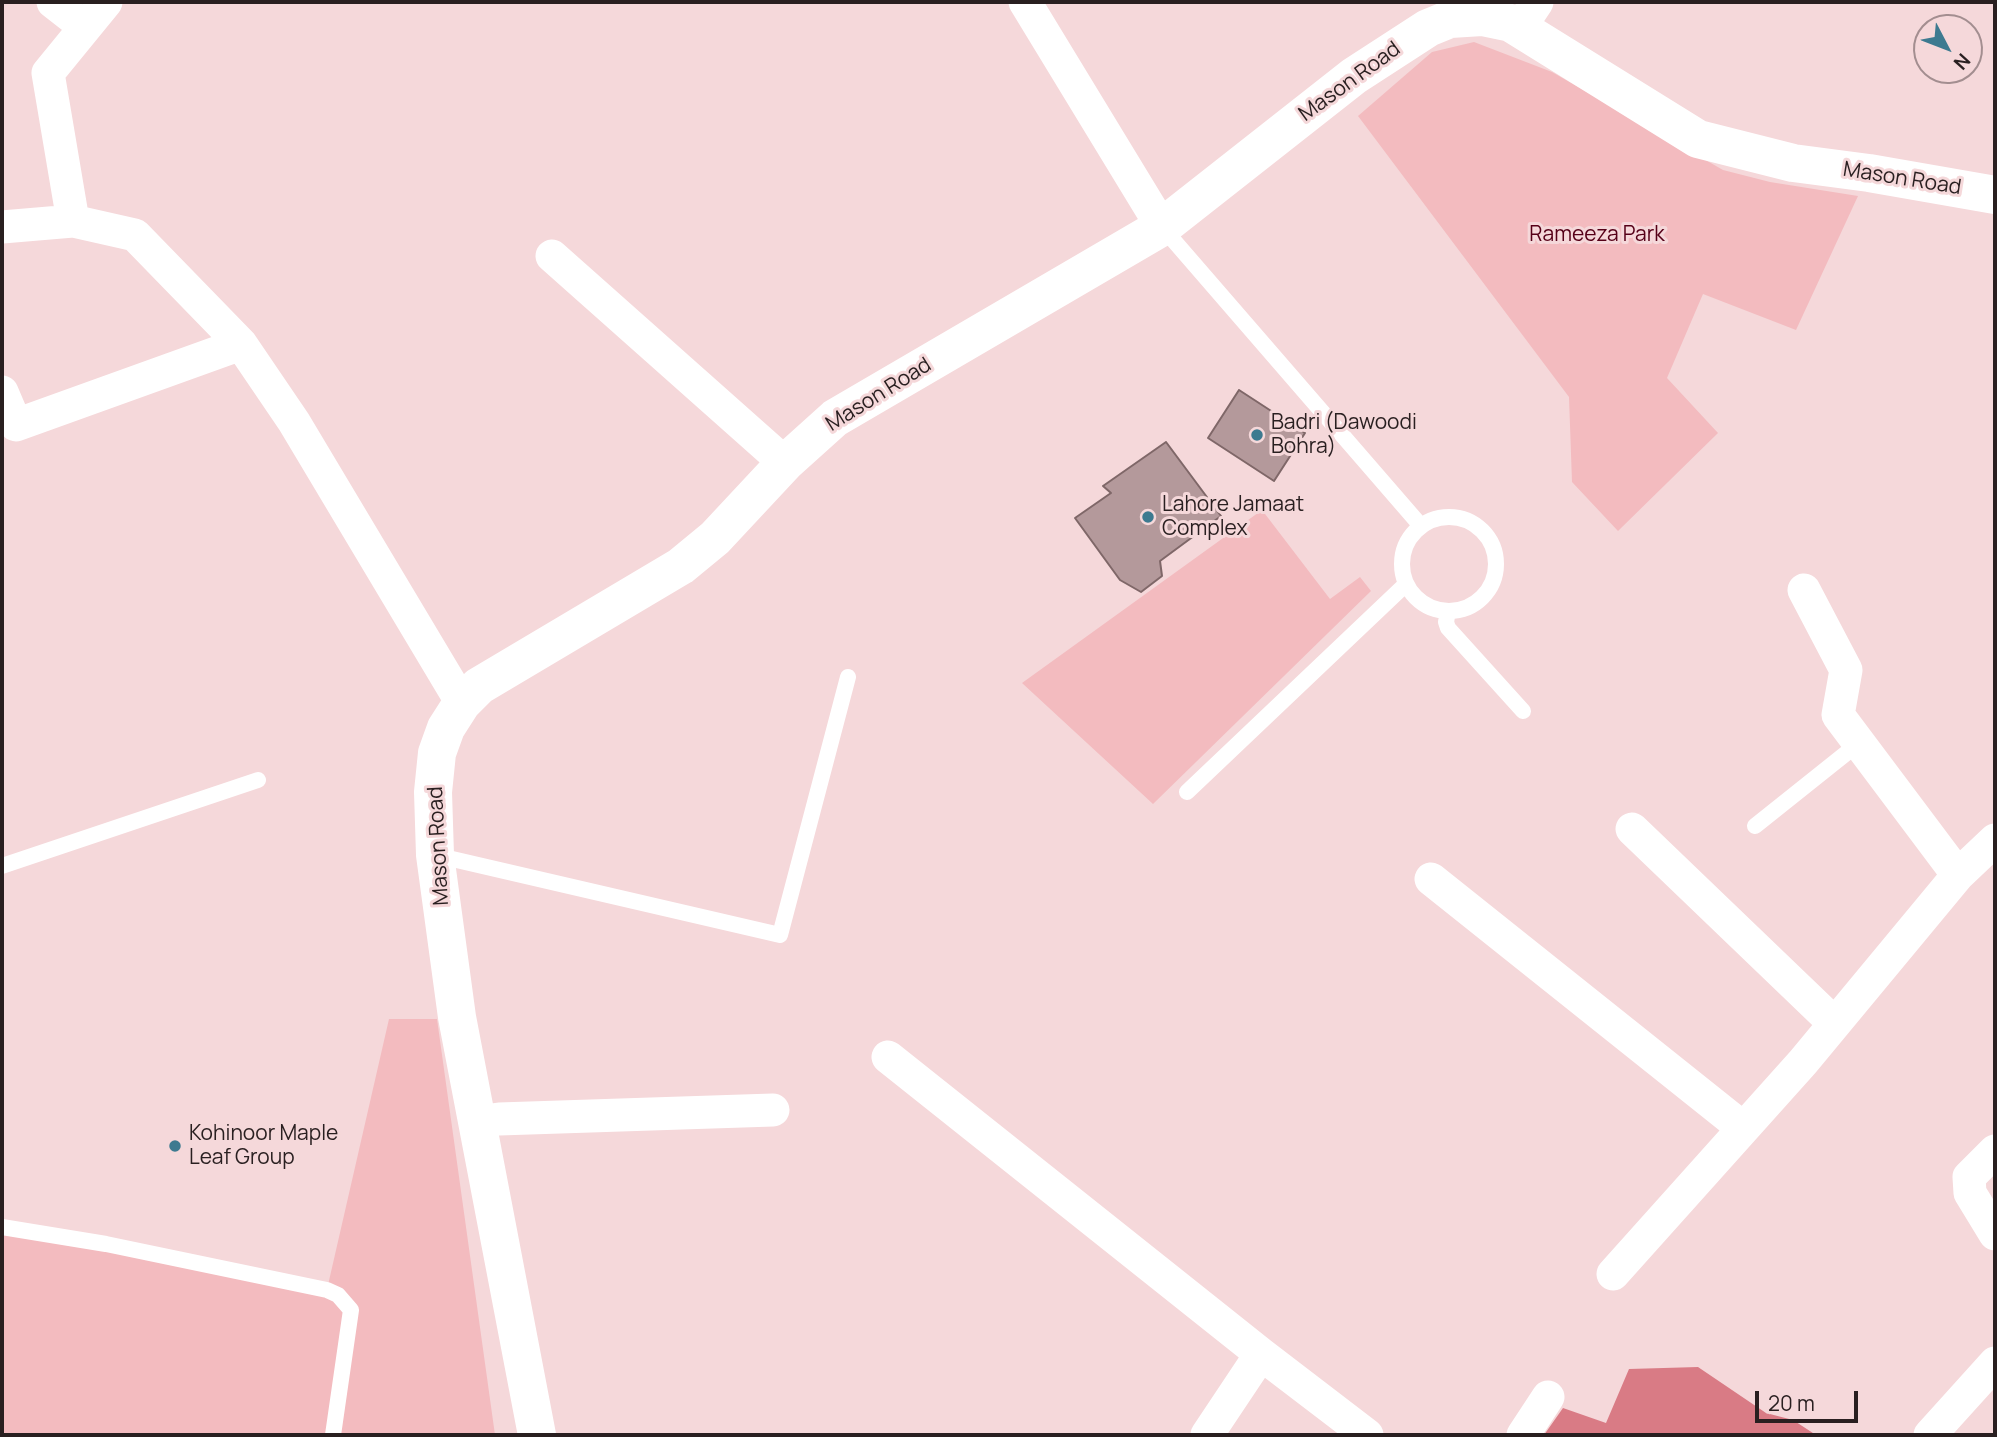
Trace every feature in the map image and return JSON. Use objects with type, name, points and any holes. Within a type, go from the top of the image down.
[{"type":"street","points":[[53,2],[96,14],[48,73],[73,221]]},
{"type":"street","points":[[1025,2],[1162,227]]},
{"type":"street","name":"Mason Road","points":[[537,1435],[457,1017],[435,855],[433,792],[437,753],[446,728],[462,703],[479,686],[681,566],[715,538],[785,463],[835,418],[1162,227],[1353,76],[1420,15],[1450,19],[1482,17],[1511,23],[1528,15],[1698,139],[1793,163],[1995,195]]},
{"type":"street","points":[[2,227],[73,221],[135,235],[241,344],[294,422],[462,703]]},
{"type":"street","points":[[552,256],[785,463]]},
{"type":"street","points":[[2,392],[16,425],[241,344]]},
{"type":"street","points":[[1804,590],[1846,670],[1838,715],[1958,876]]},
{"type":"street","points":[[1632,829],[1835,1023]]},
{"type":"street","points":[[1613,1274],[1803,1062],[1958,876],[1991,854]]},
{"type":"street","points":[[1431,879],[1743,1128]]},
{"type":"street","points":[[888,1057],[1367,1435]]},
{"type":"street","points":[[477,1122],[499,1119],[773,1110]]},
{"type":"street","points":[[1995,1151],[1969,1177],[1970,1193],[1995,1234]]},
{"type":"street","points":[[1207,1435],[1261,1354]]},
{"type":"street","points":[[1930,1435],[1995,1363]]},
{"type":"street","points":[[1523,1435],[1548,1397]]},
{"type":"lane","points":[[1162,227],[1421,526]]},
{"type":"lane","points":[[1440,518],[1461,518],[1480,528],[1492,545],[1496,566],[1491,586],[1478,602],[1458,611],[1427,606],[1406,584],[1402,563],[1404,552],[1413,534],[1421,526],[1440,518]]},
{"type":"lane","points":[[1187,792],[1406,584]]},
{"type":"lane","points":[[1448,611],[1448,628],[1523,711]]},
{"type":"lane","points":[[435,855],[780,934],[848,677]]},
{"type":"lane","points":[[1755,826],[1860,743]]},
{"type":"lane","points":[[2,866],[258,780]]},
{"type":"lane","points":[[2,1227],[106,1244],[327,1290],[338,1295],[351,1310],[332,1435]]},
{"type":"green space","name":"Rameeza Park","points":[[1474,42],[1552,72],[1723,170],[1770,182],[1858,196],[1796,330],[1703,294],[1667,378],[1718,433],[1618,531],[1572,482],[1569,397],[1358,116],[1432,52]]},
{"type":"green space","points":[[1262,510],[1330,599],[1360,577],[1371,591],[1153,804],[1022,683]]},
{"type":"green space","points":[[389,1019],[437,1019],[495,1435],[2,1435],[2,1221],[328,1285]]},
{"type":"shaded area","points":[[1698,1367],[1766,1413],[1793,1420],[1816,1435],[1544,1435],[1563,1408],[1606,1423],[1629,1369]]},
{"type":"building","name":"Badri (Dawoodi Bohra)","points":[[1239,390],[1305,433],[1274,481],[1208,438]]},
{"type":"building","name":"Lahore Jamaat Complex","points":[[1166,442],[1221,516],[1160,561],[1162,576],[1141,592],[1120,580],[1075,518],[1111,493],[1103,486]]},
{"type":"place","name":"Badri (Dawoodi Bohra)","points":[[1257,435]]},
{"type":"place","name":"Lahore Jamaat Complex","points":[[1148,517]]},
{"type":"place","name":"Kohinoor Maple Leaf Group","points":[[175,1146]]}]
